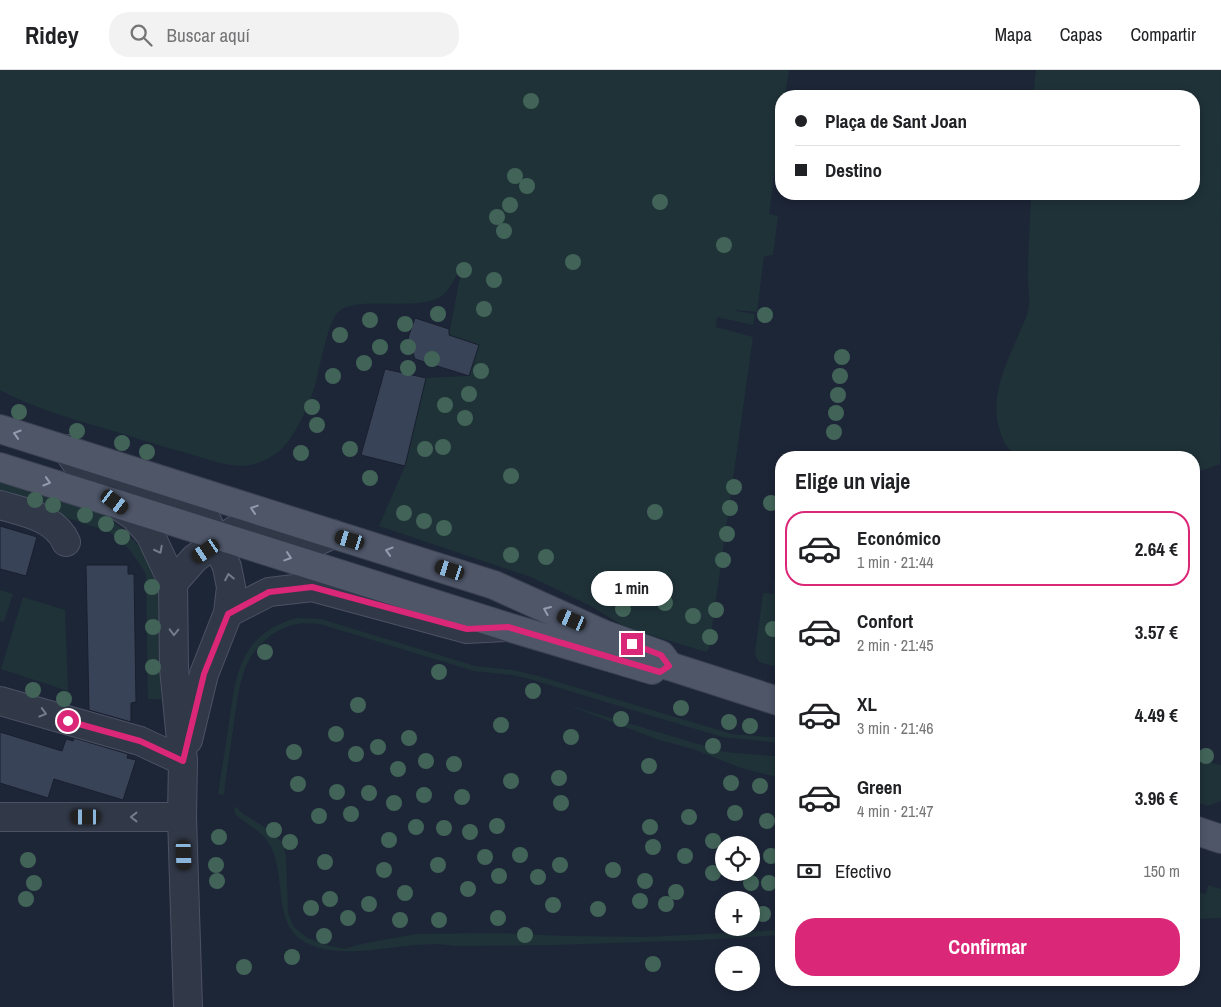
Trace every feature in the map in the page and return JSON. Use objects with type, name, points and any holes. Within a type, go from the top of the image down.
[{"type":"main road","points":[[0,429],[494,585],[603,634],[661,655],[669,666],[775,700]]},
{"type":"main road","points":[[0,467],[115,502],[218,538],[508,627],[660,672],[669,666]]},
{"type":"main road","points":[[1200,832],[1221,839]]},
{"type":"street","points":[[67,449],[84,475],[196,512],[207,521],[218,538],[231,587],[228,614],[204,674],[183,761]]},
{"type":"street","points":[[115,502],[135,518],[150,534],[173,583],[174,668],[183,761],[182,817],[188,1007]]},
{"type":"street","points":[[0,505],[45,520],[56,527],[66,542]]},
{"type":"street","points":[[173,583],[195,558],[218,538],[235,530],[258,530],[309,545],[333,534]]},
{"type":"street","points":[[228,614],[269,592],[312,587],[467,629],[508,627]]},
{"type":"street","points":[[0,701],[140,741],[183,761]]},
{"type":"street","points":[[0,817],[182,817]]},
{"type":"shaded area","points":[[0,70],[789,70],[786,90],[775,90],[775,168],[769,214],[778,216],[773,255],[764,256],[757,312],[735,310],[755,314],[753,325],[717,317],[716,327],[753,337],[709,649],[706,652],[625,627],[591,606],[531,577],[379,526],[405,466],[426,378],[466,376],[474,361],[477,344],[449,335],[462,267],[450,287],[440,297],[416,303],[357,305],[345,307],[337,313],[327,335],[314,390],[296,429],[287,443],[278,452],[247,466],[225,464],[210,460],[50,412],[0,390]]},
{"type":"shaded area","points":[[1036,70],[1221,70],[1220,464],[1200,471],[1200,451],[1012,451],[1003,439],[997,419],[997,395],[1008,359],[1025,321],[1029,304],[1028,268],[1031,200],[1200,200],[1200,90],[1034,90]]},
{"type":"shaded area","points":[[0,479],[99,512],[119,526],[137,543],[150,564],[158,587],[161,699],[148,699],[146,575],[129,549],[107,531],[0,496]]},
{"type":"shaded area","points":[[775,581],[775,666],[759,662],[755,654],[763,593],[774,594]]},
{"type":"shaded area","points":[[0,590],[13,594],[4,622],[0,621]]},
{"type":"shaded area","points":[[23,597],[65,610],[68,691],[1,669]]},
{"type":"shaded area","points":[[297,618],[321,619],[475,666],[513,670],[538,676],[732,734],[775,738],[775,742],[722,737],[533,680],[513,675],[474,671],[320,624],[303,623],[292,625],[276,632],[264,641],[248,663],[239,688],[224,795],[218,794],[235,686],[243,660],[250,648],[260,637],[272,628]]},
{"type":"shaded area","points":[[567,705],[725,752],[775,756],[775,776],[741,768],[693,749],[659,740]]},
{"type":"shaded area","points":[[1200,758],[1207,762],[1221,765],[1221,801],[1208,806],[1200,803]]},
{"type":"shaded area","points":[[234,806],[266,828],[284,846],[288,912],[294,927],[307,938],[345,949],[361,944],[416,934],[498,933],[646,937],[715,933],[715,936],[760,936],[760,931],[775,930],[775,935],[554,945],[455,946],[440,944],[361,951],[330,950],[310,944],[296,935],[288,924],[283,910],[276,862],[271,847],[260,833],[235,814]]},
{"type":"shaded area","points":[[1208,885],[1221,889],[1221,918],[1200,919],[1200,892],[1206,894]]},
{"type":"building","points":[[415,318],[449,329],[449,335],[479,345],[469,376],[415,359],[408,338]]},
{"type":"building","points":[[385,369],[426,378],[405,466],[361,455]]},
{"type":"building","points":[[0,526],[37,537],[26,576],[0,569]]},
{"type":"building","points":[[86,565],[128,565],[128,574],[134,574],[136,702],[131,703],[131,722],[89,710]]},
{"type":"building","points":[[0,732],[62,751],[66,739],[73,741],[74,738],[128,754],[127,758],[136,760],[123,800],[54,779],[48,798],[0,783]]},
{"type":"route","points":[[68,721],[140,741],[183,761],[204,674],[228,614],[269,592],[312,587],[467,629],[508,627],[660,672],[669,666],[661,655],[632,644]]}]
